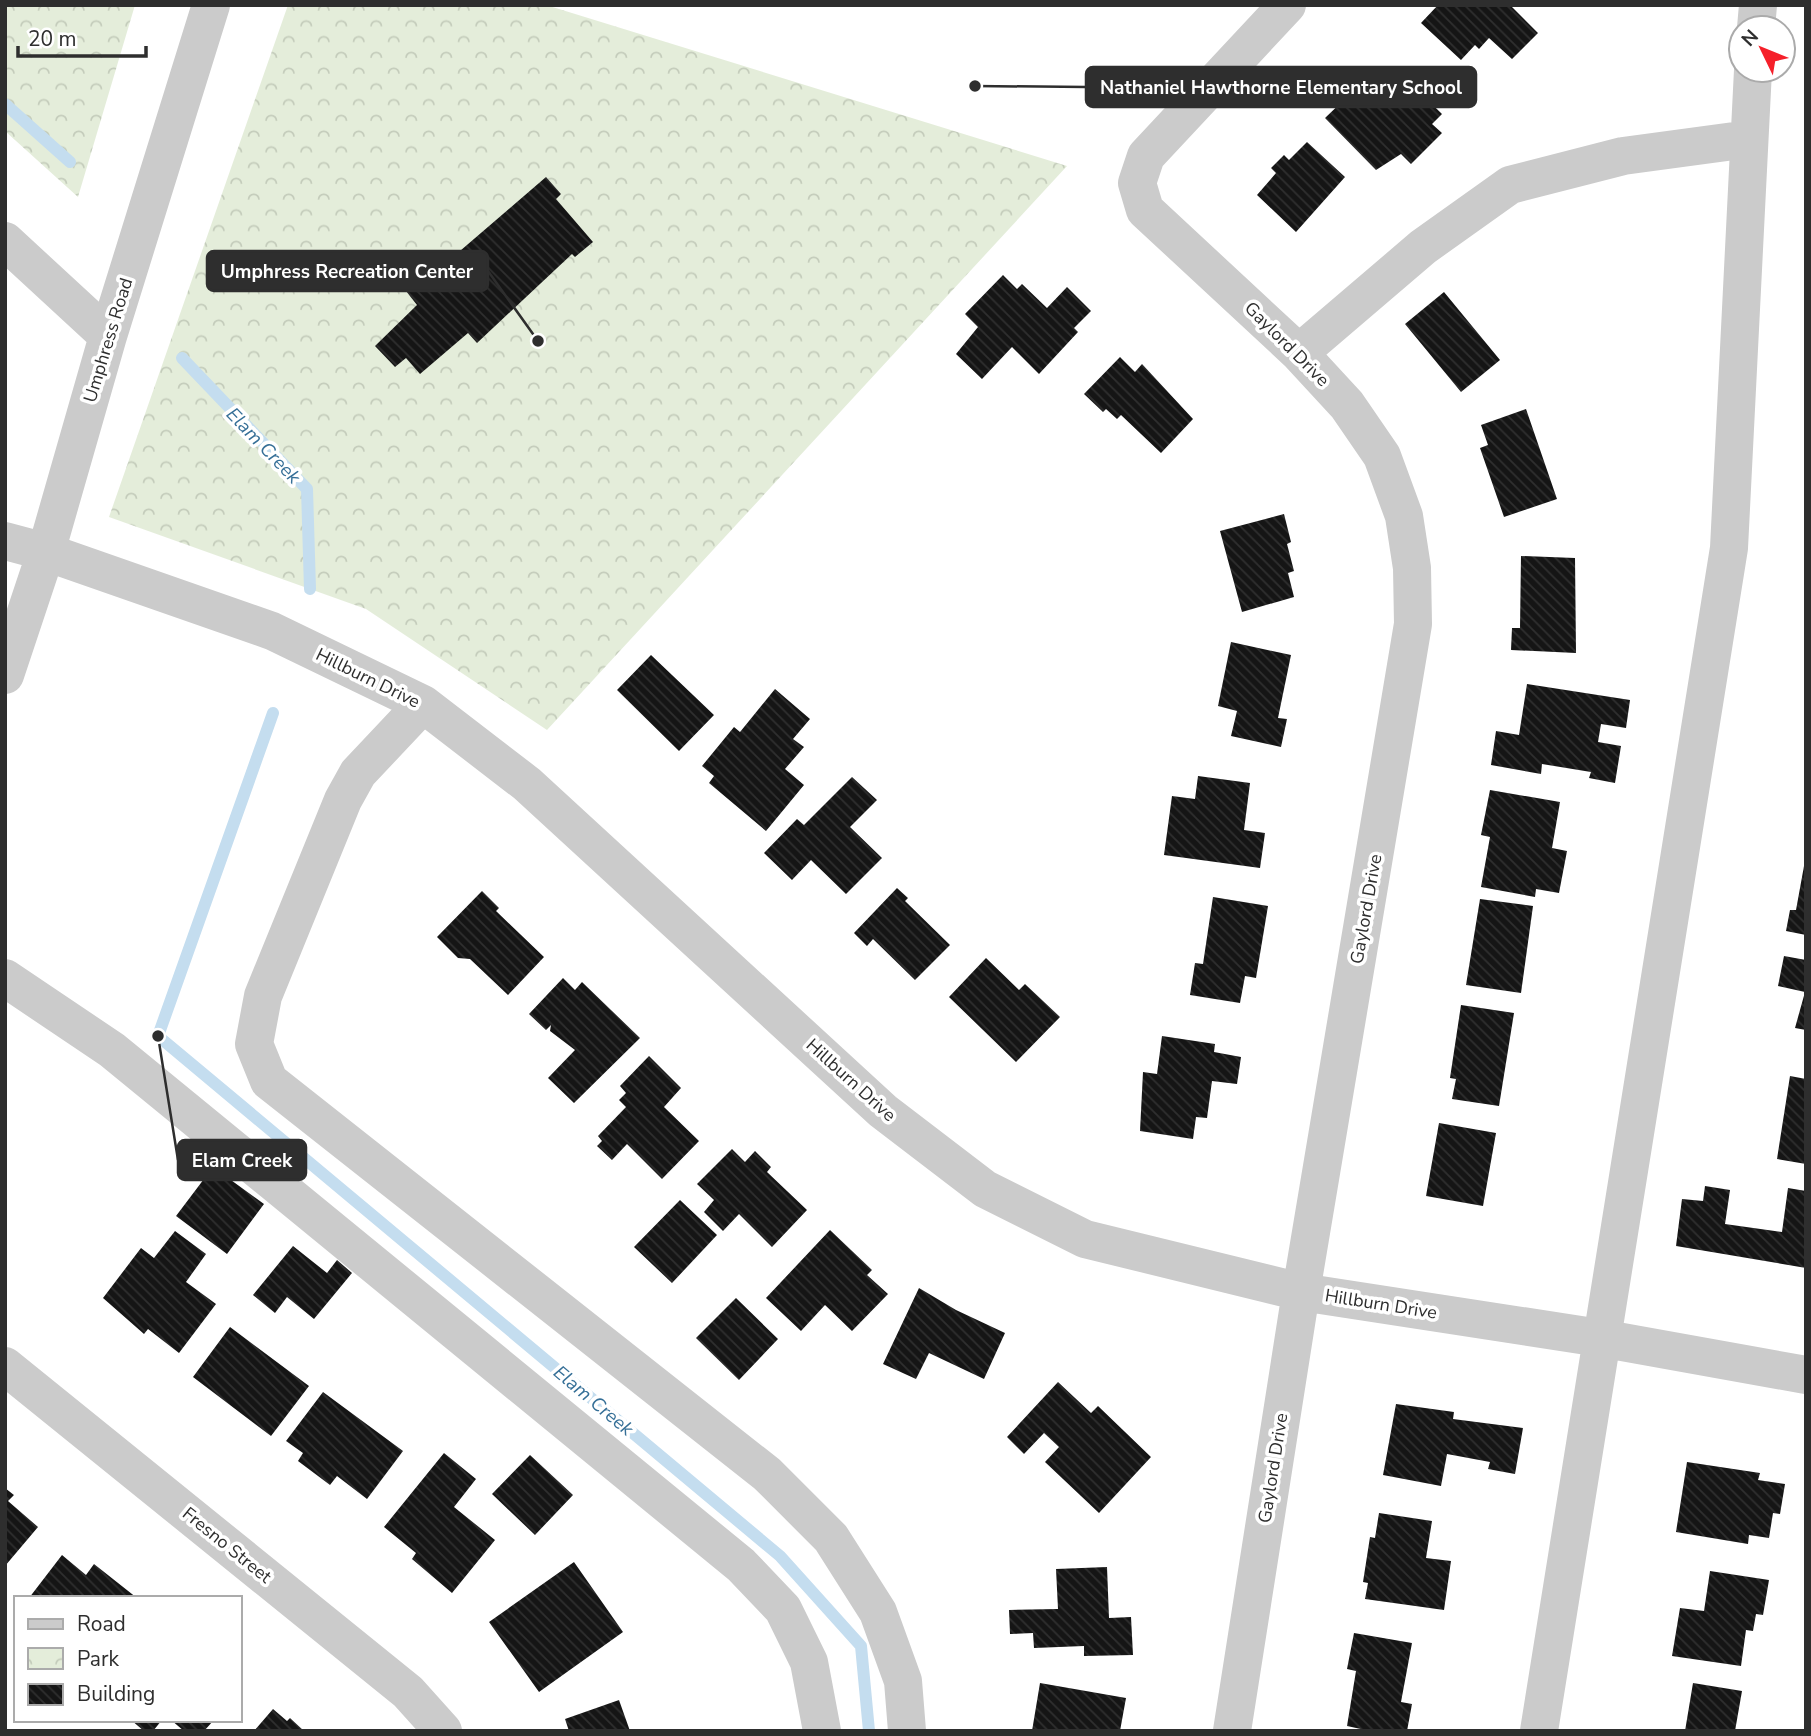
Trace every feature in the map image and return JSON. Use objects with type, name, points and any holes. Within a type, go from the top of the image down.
[{"type":"street","name":"Umphress Road","points":[[5,675],[46,552],[108,336],[211,5]]},
{"type":"street","name":"Gaylord Drive","points":[[1231,1731],[1301,1292],[1413,624],[1412,568],[1404,516],[1382,456],[1347,405],[1298,353],[1145,209],[1137,183],[1146,156],[1287,5]]},
{"type":"street","points":[[1539,1731],[1729,548],[1752,84]]},
{"type":"street","points":[[1298,353],[1423,247],[1510,185],[1623,156],[1748,139]]},
{"type":"street","points":[[5,240],[108,336]]},
{"type":"street","name":"Hillburn Drive","points":[[5,541],[46,552],[272,631],[423,704],[527,784],[883,1111],[985,1189],[1086,1239],[1301,1292],[1600,1338],[1806,1375]]},
{"type":"street","points":[[423,704],[358,773],[343,800],[263,996],[254,1044],[269,1081],[767,1474],[831,1538],[878,1612],[903,1681],[907,1731]]},
{"type":"street","points":[[5,978],[112,1050],[741,1565],[783,1609],[809,1662],[822,1731]]},
{"type":"street","name":"Fresno Street","points":[[5,1366],[408,1692],[443,1731]]},
{"type":"green space","points":[[5,5],[135,5],[78,197],[5,131]]},
{"type":"green space","points":[[288,5],[546,5],[1067,166],[547,730],[366,609],[109,517]]},
{"type":"building","points":[[1438,5],[1510,5],[1538,33],[1512,59],[1489,38],[1479,49],[1475,45],[1461,60],[1421,23]]},
{"type":"building","points":[[1398,71],[1442,114],[1432,124],[1442,133],[1411,164],[1401,154],[1376,170],[1325,118],[1349,95],[1361,107]]},
{"type":"building","points":[[1307,142],[1345,177],[1296,232],[1257,195],[1276,173],[1271,168],[1284,155],[1289,160]]},
{"type":"building","points":[[546,177],[561,194],[556,199],[593,242],[575,257],[572,254],[477,343],[468,333],[420,374],[406,358],[395,367],[375,346],[417,305],[406,291],[448,252],[453,257]]},
{"type":"building","points":[[1003,275],[1017,289],[1022,284],[1047,308],[1067,287],[1091,311],[1074,328],[1078,332],[1039,374],[1012,347],[982,379],[956,354],[978,327],[965,314]]},
{"type":"building","points":[[1444,292],[1500,360],[1461,392],[1405,324]]},
{"type":"building","points":[[1120,357],[1135,372],[1142,364],[1193,419],[1161,453],[1121,415],[1117,419],[1106,409],[1103,412],[1084,394]]},
{"type":"building","points":[[1526,409],[1557,499],[1504,517],[1480,448],[1488,445],[1481,425]]},
{"type":"building","points":[[1284,514],[1291,542],[1287,544],[1294,571],[1288,573],[1294,597],[1242,612],[1220,531]]},
{"type":"building","points":[[1521,556],[1575,558],[1576,653],[1511,650],[1512,628],[1520,628]]},
{"type":"building","points":[[1231,642],[1291,655],[1278,718],[1287,719],[1281,747],[1231,736],[1237,711],[1218,706]]},
{"type":"building","points":[[651,655],[714,715],[679,751],[617,690]]},
{"type":"building","points":[[1527,684],[1630,700],[1626,728],[1601,724],[1598,742],[1621,746],[1615,783],[1589,778],[1591,772],[1542,764],[1541,774],[1491,765],[1496,731],[1519,735]]},
{"type":"building","points":[[775,689],[810,719],[793,739],[804,747],[785,769],[804,785],[766,831],[709,783],[714,776],[702,766],[734,727],[740,732]]},
{"type":"building","points":[[1198,776],[1250,783],[1244,830],[1265,833],[1260,868],[1164,855],[1172,796],[1195,799]]},
{"type":"building","points":[[852,777],[877,800],[850,827],[882,858],[846,894],[811,860],[792,880],[764,853],[797,819],[804,825]]},
{"type":"building","points":[[1490,790],[1560,802],[1552,848],[1567,851],[1559,893],[1536,889],[1535,897],[1481,887],[1490,837],[1481,835]]},
{"type":"building","points":[[1804,866],[1806,935],[1786,931],[1790,910],[1796,910]]},
{"type":"building","points":[[897,888],[908,898],[905,901],[950,945],[915,980],[873,939],[867,946],[854,933]]},
{"type":"building","points":[[482,891],[499,908],[496,911],[544,957],[508,995],[470,959],[458,958],[437,937]]},
{"type":"building","points":[[1213,897],[1268,906],[1256,978],[1245,976],[1240,1003],[1190,995],[1195,963],[1203,964]]},
{"type":"building","points":[[1480,899],[1533,906],[1521,993],[1466,985]]},
{"type":"building","points":[[1784,956],[1806,960],[1806,1030],[1795,1028],[1805,992],[1778,986]]},
{"type":"building","points":[[986,958],[1019,990],[1025,984],[1060,1017],[1016,1062],[949,997]]},
{"type":"building","points":[[563,978],[575,990],[582,982],[640,1038],[574,1103],[548,1078],[575,1050],[550,1031],[551,1025],[546,1030],[529,1014]]},
{"type":"building","points":[[1461,1005],[1514,1013],[1499,1106],[1452,1099],[1456,1079],[1450,1078]]},
{"type":"building","points":[[1162,1036],[1215,1044],[1214,1052],[1241,1057],[1237,1084],[1212,1081],[1207,1118],[1196,1117],[1193,1139],[1140,1131],[1143,1072],[1157,1074]]},
{"type":"building","points":[[649,1056],[681,1088],[664,1107],[699,1141],[662,1179],[627,1144],[612,1160],[597,1146],[602,1141],[598,1136],[626,1107],[619,1100],[626,1093],[620,1086]]},
{"type":"building","points":[[1790,1076],[1806,1079],[1806,1164],[1777,1159]]},
{"type":"building","points":[[1439,1123],[1496,1133],[1483,1206],[1426,1196]]},
{"type":"building","points":[[732,1149],[745,1162],[755,1151],[771,1167],[767,1172],[807,1210],[772,1247],[739,1214],[723,1231],[704,1212],[714,1200],[697,1184]]},
{"type":"building","points":[[213,1167],[264,1204],[227,1254],[176,1216]]},
{"type":"building","points":[[1705,1186],[1730,1190],[1725,1224],[1782,1232],[1788,1188],[1806,1191],[1806,1268],[1676,1246],[1682,1199],[1703,1201]]},
{"type":"building","points":[[680,1200],[717,1235],[672,1283],[634,1247]]},
{"type":"building","points":[[830,1230],[872,1270],[867,1275],[888,1294],[852,1331],[825,1305],[801,1331],[766,1298]]},
{"type":"building","points":[[175,1231],[206,1254],[186,1282],[216,1304],[179,1353],[148,1329],[144,1334],[103,1298],[141,1248],[154,1258]]},
{"type":"building","points":[[293,1246],[327,1273],[337,1260],[352,1273],[314,1319],[287,1297],[275,1313],[253,1295]]},
{"type":"building","points":[[919,1288],[956,1310],[1005,1333],[984,1379],[929,1353],[916,1379],[883,1364]]},
{"type":"building","points":[[736,1298],[778,1339],[739,1380],[696,1338]]},
{"type":"building","points":[[230,1327],[309,1386],[271,1436],[193,1377]]},
{"type":"building","points":[[1058,1382],[1091,1413],[1098,1406],[1151,1457],[1099,1513],[1045,1462],[1059,1447],[1044,1433],[1024,1454],[1007,1437]]},
{"type":"building","points":[[323,1392],[403,1451],[367,1499],[337,1476],[330,1485],[298,1461],[303,1453],[286,1441]]},
{"type":"building","points":[[1396,1404],[1454,1412],[1453,1419],[1523,1428],[1515,1474],[1488,1469],[1490,1462],[1447,1454],[1441,1486],[1383,1475]]},
{"type":"building","points":[[444,1453],[476,1479],[454,1507],[495,1540],[452,1593],[412,1559],[416,1553],[384,1527]]},
{"type":"building","points":[[530,1455],[573,1495],[535,1535],[492,1494]]},
{"type":"building","points":[[1687,1462],[1760,1473],[1758,1480],[1785,1484],[1780,1514],[1773,1513],[1769,1538],[1749,1535],[1748,1544],[1676,1532]]},
{"type":"building","points":[[5,1488],[14,1495],[8,1501],[38,1527],[5,1566]]},
{"type":"building","points":[[1379,1513],[1432,1521],[1426,1558],[1451,1561],[1444,1610],[1365,1599],[1368,1583],[1363,1582],[1370,1537],[1375,1538]]},
{"type":"building","points":[[62,1555],[86,1575],[94,1564],[134,1596],[31,1596]]},
{"type":"building","points":[[574,1562],[623,1632],[539,1692],[489,1622]]},
{"type":"building","points":[[1107,1567],[1109,1618],[1131,1617],[1133,1655],[1084,1656],[1084,1646],[1034,1648],[1033,1633],[1010,1634],[1009,1610],[1058,1609],[1056,1569]]},
{"type":"building","points":[[1710,1571],[1769,1580],[1763,1615],[1756,1614],[1753,1631],[1746,1630],[1741,1666],[1672,1656],[1680,1608],[1704,1611]]},
{"type":"building","points":[[1354,1633],[1412,1643],[1401,1702],[1412,1704],[1407,1731],[1370,1731],[1347,1726],[1356,1671],[1347,1669]]},
{"type":"building","points":[[1040,1683],[1126,1698],[1120,1731],[1032,1731]]},
{"type":"building","points":[[1693,1683],[1742,1691],[1735,1731],[1685,1731]]},
{"type":"building","points":[[619,1700],[630,1731],[569,1731],[565,1719]]},
{"type":"building","points":[[273,1709],[287,1721],[290,1718],[304,1731],[254,1731]]},
{"type":"building","points":[[133,1722],[160,1722],[153,1731],[144,1731]]},
{"type":"building","points":[[173,1722],[212,1722],[204,1731],[184,1731]]},
{"type":"waterway","name":"Elam Creek","points":[[5,104],[70,162]]},
{"type":"waterway","name":"Elam Creek","points":[[182,358],[307,489],[310,589]]},
{"type":"waterway","name":"Elam Creek","points":[[273,713],[158,1036],[780,1556],[861,1646],[869,1731]]},
{"type":"place","name":"Nathaniel Hawthorne Elementary School","points":[[975,86]]},
{"type":"place","name":"Umphress Recreation Center","points":[[538,341]]},
{"type":"place","name":"Elam Creek","points":[[158,1036]]}]
